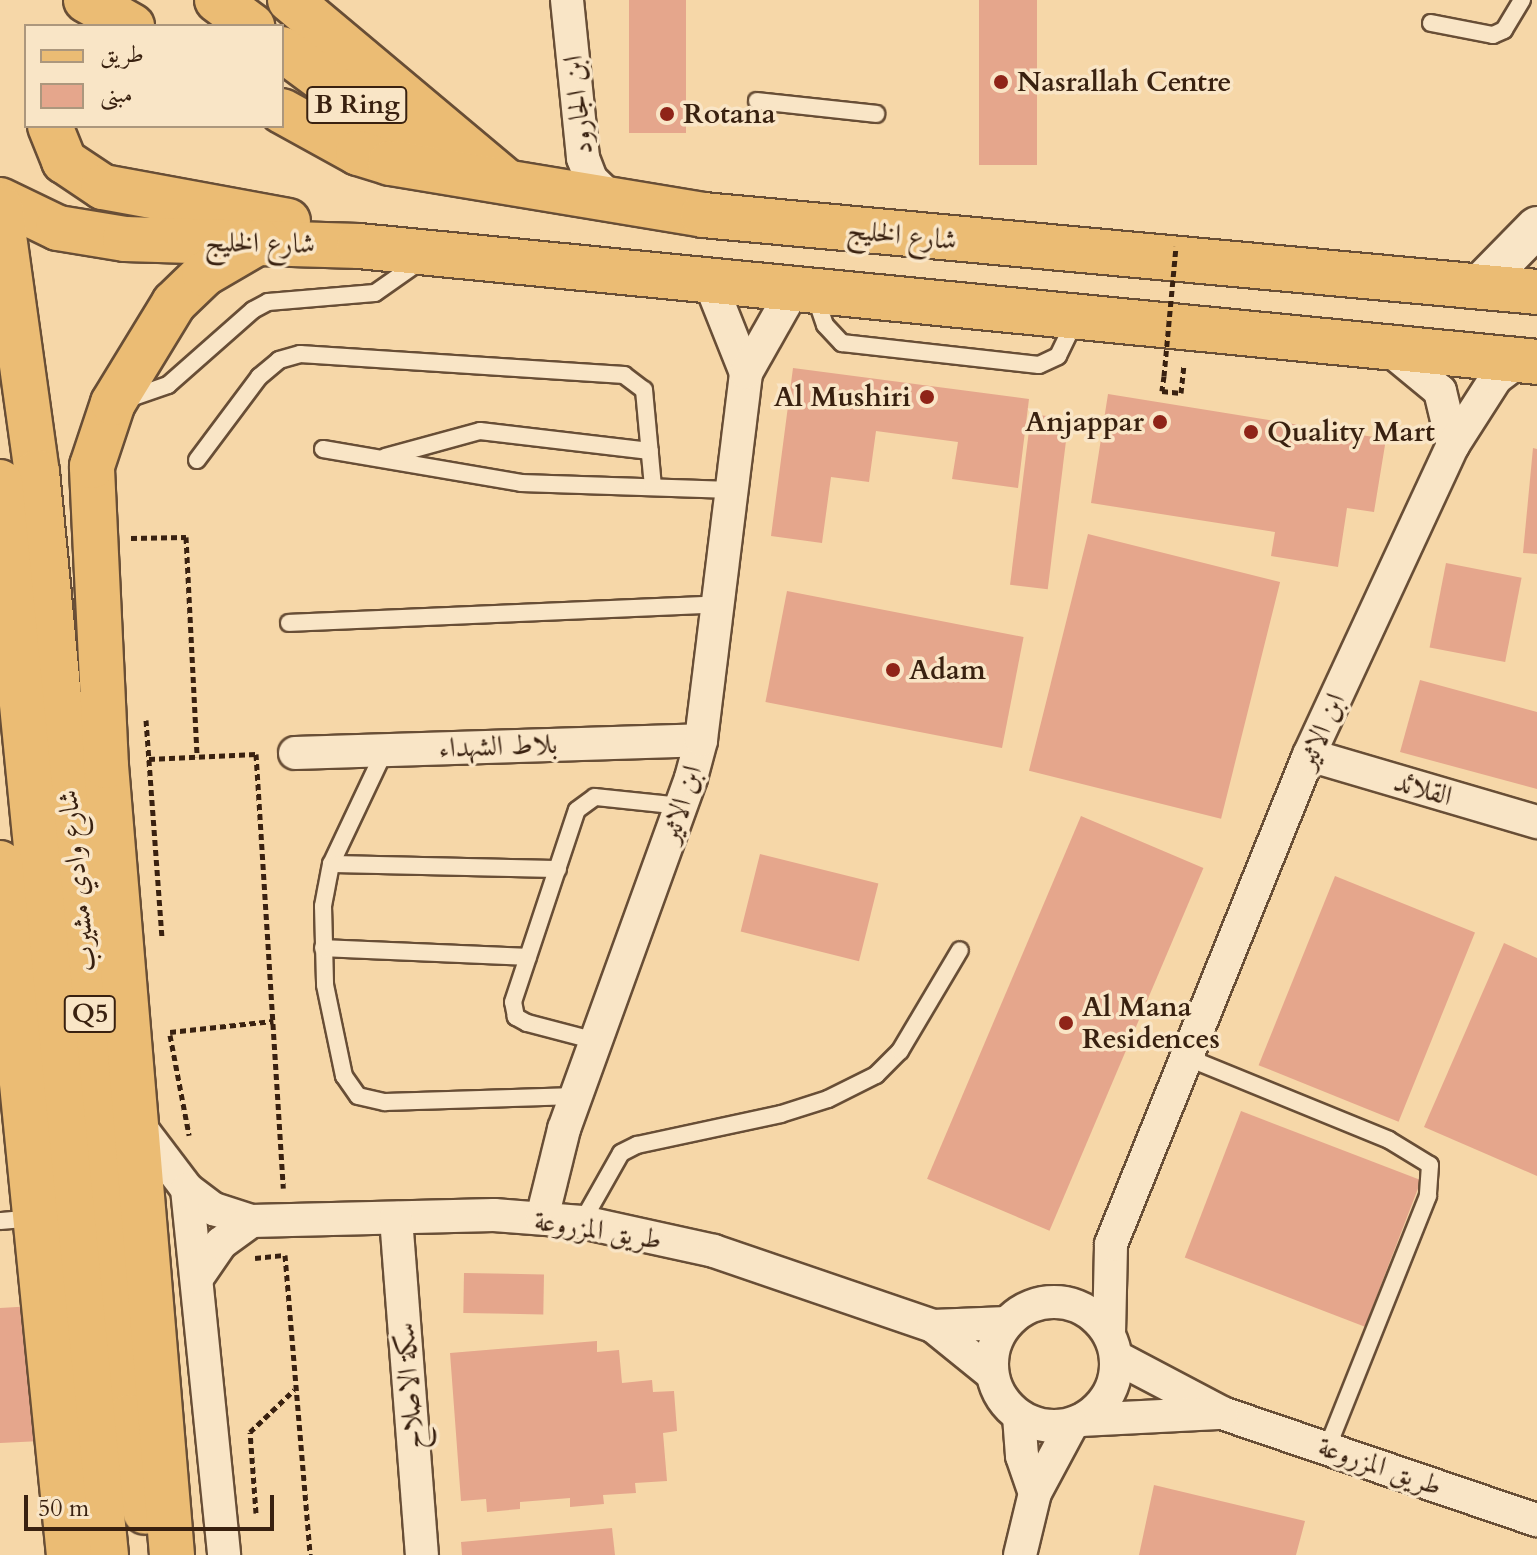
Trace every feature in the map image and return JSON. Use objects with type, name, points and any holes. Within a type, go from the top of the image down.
[{"type":"main road","points":[[86,0],[128,24]]},
{"type":"main road","points":[[217,0],[249,24]]},
{"type":"main road","points":[[290,0],[513,186]]},
{"type":"main road","name":"B Ring","points":[[284,50],[379,121],[424,168]]},
{"type":"main road","name":"شارع الخليج","points":[[293,121],[358,153],[424,168],[513,186],[762,221],[1537,292]]},
{"type":"main road","points":[[51,128],[64,161],[103,187],[288,221],[359,246]]},
{"type":"main road","name":"شارع الخليج","points":[[0,200],[75,232],[159,242],[261,241],[432,252],[1386,347],[1531,369]]},
{"type":"main road","name":"شارع وادي مشيرب","points":[[0,207],[18,477],[31,773],[106,1555]]},
{"type":"main road","points":[[113,403],[151,334],[184,291],[261,241]]},
{"type":"main road","name":"شارع وادي مشيرب","points":[[113,403],[92,466],[106,766],[140,1127],[172,1555]]},
{"type":"main road","name":"شارع وادي مشيرب","points":[[18,477],[129,1417],[152,1555]]},
{"type":"main road","points":[[0,863],[19,1220],[69,1555]]},
{"type":"street","name":"ابن الجارود","points":[[567,0],[583,158],[591,179],[612,199]]},
{"type":"street","points":[[1478,287],[1537,227]]},
{"type":"street","name":"ابن الاثير","points":[[709,280],[746,373]]},
{"type":"street","name":"ابن الاثير","points":[[542,1218],[576,1096],[681,806],[701,740],[746,373],[804,290]]},
{"type":"street","points":[[1386,347],[1440,391],[1453,445]]},
{"type":"street","name":"ابن الاثير","points":[[1066,1302],[1111,1244],[1309,755],[1453,445],[1496,378],[1531,369]]},
{"type":"street","name":"بلاط الشهداء","points":[[295,753],[701,740]]},
{"type":"street","name":"القلائد","points":[[1309,755],[1537,822]]},
{"type":"street","points":[[140,1127],[187,1189],[224,1555]]},
{"type":"street","name":"طريق المزروعة","points":[[187,1189],[214,1209],[251,1221],[542,1218],[582,1222],[714,1251],[933,1326],[992,1374]]},
{"type":"street","name":"سكة الاصلاح","points":[[396,1218],[422,1555]]},
{"type":"street","points":[[197,1278],[221,1243],[251,1221]]},
{"type":"street","name":"ابن الاثير","points":[[1111,1244],[1113,1346]]},
{"type":"street","points":[[1020,1555],[1035,1493],[1077,1422],[1102,1404],[1114,1382],[1113,1346],[1091,1313],[1066,1302],[1033,1305],[1007,1323],[994,1347],[992,1374],[1001,1398],[1019,1416],[1045,1426],[1077,1422]]},
{"type":"street","name":"طريق المزروعة","points":[[933,1326],[1007,1323]]},
{"type":"street","name":"طريق المزروعة","points":[[1113,1346],[1222,1413],[1537,1520]]},
{"type":"street","name":"طريق المزروعة","points":[[1077,1422],[1222,1413]]},
{"type":"street","points":[[1019,1416],[1022,1456],[1035,1493]]},
{"type":"lane","points":[[1431,23],[1493,35],[1514,18],[1522,0]]},
{"type":"lane","points":[[757,101],[876,114]]},
{"type":"lane","points":[[113,403],[168,385],[268,302],[375,293],[432,252]]},
{"type":"lane","points":[[197,460],[259,377],[279,360],[300,354],[624,375],[644,390],[653,487]]},
{"type":"lane","points":[[380,458],[480,431],[650,451]]},
{"type":"lane","points":[[323,449],[521,483],[732,490]]},
{"type":"lane","points":[[289,623],[719,604]]},
{"type":"lane","points":[[385,750],[331,864],[323,948],[325,985],[344,1076],[358,1096],[385,1102],[576,1096]]},
{"type":"lane","points":[[596,1041],[516,1017],[513,1002],[558,869],[584,800],[595,797],[681,806]]},
{"type":"lane","points":[[331,864],[558,869]]},
{"type":"lane","points":[[323,948],[528,957]]},
{"type":"lane","points":[[582,1222],[621,1153],[637,1145],[781,1114],[828,1099],[876,1075],[900,1051],[960,950]]},
{"type":"lane","points":[[1186,1057],[1389,1140],[1430,1165],[1428,1196],[1327,1449]]},
{"type":"path","points":[[1176,247],[1162,391],[1181,393]]},
{"type":"path","points":[[129,526],[132,554]]},
{"type":"path","points":[[130,538],[186,537],[197,757]]},
{"type":"path","points":[[145,712],[163,941]]},
{"type":"path","points":[[149,759],[295,753]]},
{"type":"path","points":[[256,754],[285,1188],[251,1191],[253,1259],[285,1255],[310,1555]]},
{"type":"path","points":[[169,1017],[189,1139]]},
{"type":"path","points":[[170,1032],[273,1021]]},
{"type":"path","points":[[257,1524],[250,1432],[295,1389]]},
{"type":"building","points":[[629,0],[686,0],[686,133],[629,133]]},
{"type":"building","name":"Nasrallah Centre","points":[[979,0],[1037,0],[1037,165],[979,165]]},
{"type":"building","points":[[793,368],[1029,399],[1018,488],[952,479],[958,442],[876,431],[869,482],[831,477],[822,543],[771,536]]},
{"type":"building","points":[[1108,394],[1386,439],[1374,512],[1347,508],[1338,567],[1271,556],[1275,532],[1091,503]]},
{"type":"building","points":[[1031,414],[1069,419],[1048,589],[1010,585]]},
{"type":"building","points":[[1533,448],[1537,449],[1537,554],[1523,553]]},
{"type":"building","points":[[1088,534],[1280,582],[1221,819],[1029,771]]},
{"type":"building","points":[[1446,563],[1522,578],[1505,662],[1430,647]]},
{"type":"building","name":"Adam","points":[[787,591],[1024,637],[1002,748],[765,702]]},
{"type":"building","points":[[1420,680],[1537,712],[1537,789],[1400,752]]},
{"type":"building","name":"Al Mana Residences","points":[[1081,816],[1203,868],[1049,1231],[927,1179]]},
{"type":"building","points":[[760,854],[878,884],[859,961],[741,932]]},
{"type":"building","points":[[1335,876],[1475,933],[1399,1122],[1259,1065]]},
{"type":"building","points":[[1504,943],[1537,958],[1537,1176],[1424,1127]]},
{"type":"building","points":[[1241,1111],[1421,1180],[1365,1327],[1185,1258]]},
{"type":"building","points":[[464,1273],[544,1274],[543,1314],[463,1313]]},
{"type":"building","points":[[34,1306],[41,1441],[0,1443],[0,1308]]},
{"type":"building","points":[[597,1341],[597,1352],[619,1350],[622,1383],[652,1380],[653,1392],[674,1391],[677,1431],[663,1433],[667,1481],[635,1483],[636,1493],[603,1495],[604,1504],[570,1507],[570,1498],[520,1502],[520,1509],[487,1512],[486,1499],[461,1501],[450,1353]]},
{"type":"building","points":[[1154,1485],[1305,1521],[1296,1555],[1139,1555]]},
{"type":"building","points":[[612,1528],[615,1555],[462,1555],[461,1542]]},
{"type":"place","name":"Nasrallah Centre","points":[[1001,82]]},
{"type":"place","name":"Rotana","points":[[667,114]]},
{"type":"place","name":"Al Mushiri","points":[[927,397]]},
{"type":"place","name":"Anjappar","points":[[1160,422]]},
{"type":"place","name":"Quality Mart","points":[[1251,432]]},
{"type":"place","name":"Adam","points":[[893,670]]},
{"type":"place","name":"Al Mana Residences","points":[[1066,1023]]}]
